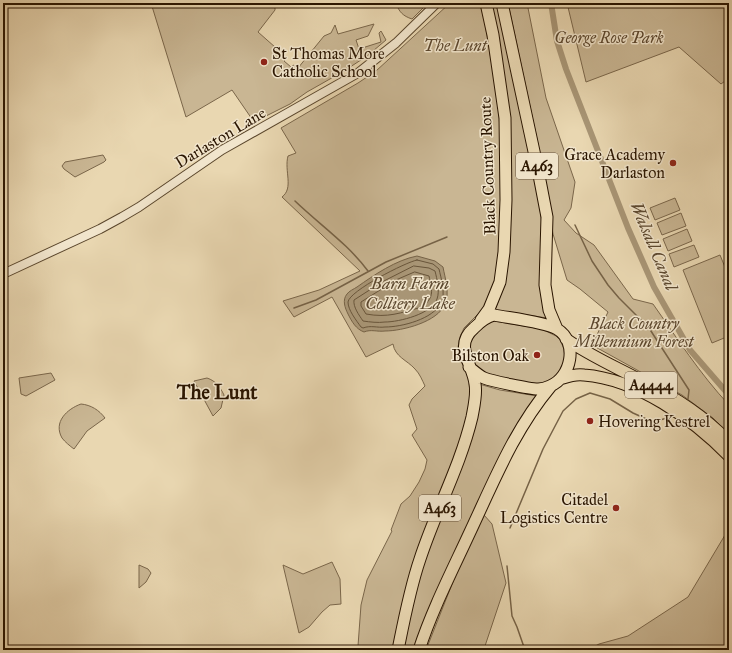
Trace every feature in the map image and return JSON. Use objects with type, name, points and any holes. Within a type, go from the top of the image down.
[{"type":"highway","name":"Black Country Route","points":[[478,324],[489,309],[500,282],[504,252],[506,200],[505,118],[493,35],[486,3]]},
{"type":"highway","name":"A463","points":[[502,3],[547,217],[545,285],[549,310],[557,329],[566,339]]},
{"type":"highway","name":"A463","points":[[398,650],[420,559],[455,472],[474,407],[476,390],[465,351],[465,341],[471,330],[488,317],[494,316],[545,325],[557,329]]},
{"type":"highway","points":[[563,378],[570,358],[570,349],[566,339]]},
{"type":"highway","name":"A4444","points":[[566,339],[594,357],[645,382],[685,406],[708,423],[729,442]]},
{"type":"highway","name":"A463","points":[[469,367],[478,375],[485,378],[538,389],[551,386]]},
{"type":"highway","name":"A4444","points":[[563,378],[582,374],[624,384],[676,412],[716,443],[729,456]]},
{"type":"highway","name":"A463","points":[[419,650],[449,576],[501,465],[522,426],[551,386],[563,378]]},
{"type":"street","name":"Darlaston Lane","points":[[3,274],[94,232],[122,217],[222,150],[358,73],[396,44],[437,3]]},
{"type":"green space","name":"St Thomas More Catholic School","points":[[151,3],[268,3],[275,8],[275,10],[258,32],[284,55],[286,59],[284,61],[291,67],[293,65],[298,68],[324,36],[331,33],[335,25],[338,34],[374,24],[368,36],[356,40],[359,49],[381,42],[379,33],[381,31],[386,40],[367,56],[344,71],[307,92],[290,104],[254,122],[232,90],[186,117]]},
{"type":"green space","points":[[396,3],[428,3],[412,19],[398,9]]},
{"type":"green space","name":"The Lunt","points":[[450,3],[480,3],[485,23],[498,102],[500,129],[502,227],[497,279],[487,305],[464,328],[460,337],[458,347],[459,357],[471,382],[469,411],[394,650],[326,650],[329,648],[358,646],[361,605],[367,580],[392,531],[391,530],[401,504],[410,496],[425,469],[427,460],[412,435],[417,429],[409,405],[412,399],[425,386],[417,371],[396,352],[393,344],[366,357],[332,297],[294,317],[283,301],[319,290],[360,271],[282,197],[286,193],[288,184],[288,156],[296,153],[281,128],[376,71]]},
{"type":"green space","points":[[491,3],[499,3],[539,201],[542,224],[547,318],[495,310],[501,294],[509,185]]},
{"type":"green space","name":"Black Country Millennium Forest","points":[[508,3],[527,3],[546,98],[575,182],[571,208],[564,220],[576,233],[594,245],[633,299],[653,304],[680,343],[729,405],[729,434],[713,418],[682,395],[592,345],[608,312],[567,280],[553,234],[542,163]]},
{"type":"green space","name":"George Rose Park","points":[[567,3],[729,3],[729,78],[721,84],[679,47],[586,82]]},
{"type":"green space","points":[[103,155],[106,160],[104,162],[75,177],[62,166],[65,162]]},
{"type":"green space","points":[[675,198],[680,210],[655,220],[650,208]]},
{"type":"green space","points":[[681,213],[686,226],[662,235],[657,223]]},
{"type":"green space","points":[[687,229],[692,241],[668,251],[663,239]]},
{"type":"green space","points":[[694,245],[699,257],[674,267],[669,254]]},
{"type":"green space","points":[[720,255],[729,277],[729,336],[712,343],[683,270]]},
{"type":"green space","points":[[493,321],[542,329],[556,336],[560,340],[564,349],[565,360],[560,374],[544,385],[491,377],[478,370],[474,365],[470,354],[471,340],[478,330]]},
{"type":"green space","points":[[51,373],[55,380],[26,396],[21,394],[19,378]]},
{"type":"green space","points":[[207,378],[213,381],[221,389],[224,395],[221,408],[213,416],[194,381]]},
{"type":"green space","points":[[479,384],[500,390],[537,396],[416,650],[402,650],[411,604]]},
{"type":"green space","points":[[81,404],[94,408],[105,418],[87,431],[74,449],[62,438],[59,427],[60,422],[66,413]]},
{"type":"green space","points":[[484,515],[492,524],[506,583],[485,646],[477,650],[426,650],[462,559]]},
{"type":"green space","points":[[729,532],[729,650],[588,650],[599,644],[628,636],[688,597],[725,535]]},
{"type":"green space","points":[[332,562],[340,579],[341,604],[330,605],[309,627],[299,633],[283,565],[303,574]]},
{"type":"green space","points":[[139,565],[148,569],[151,573],[146,582],[139,588]]},
{"type":"water","name":"Barn Farm Colliery Lake","points":[[417,256],[435,261],[443,267],[447,286],[447,295],[445,304],[441,310],[435,316],[419,324],[392,331],[364,332],[356,327],[344,304],[345,296],[350,291],[386,268]]},
{"type":"waterway","name":"Walsall Canal","points":[[551,3],[557,41],[566,69],[628,228],[654,287],[690,350],[729,395]]},
{"type":"waterway","points":[[295,201],[343,243],[368,271]]},
{"type":"waterway","points":[[575,225],[592,261],[608,285],[649,328],[689,390],[688,399]]},
{"type":"waterway","points":[[294,308],[316,300],[386,262],[447,237]]},
{"type":"waterway","points":[[510,528],[543,449],[563,411],[576,399],[590,393],[610,399],[633,413],[653,422],[667,418]]},
{"type":"waterway","points":[[507,566],[512,616],[525,650]]},
{"type":"place","name":"St Thomas More Catholic School","points":[[264,62]]},
{"type":"place","name":"Grace Academy Darlaston","points":[[673,163]]},
{"type":"place","name":"Bilston Oak","points":[[537,355]]},
{"type":"place","name":"Hovering Kestrel","points":[[590,421]]},
{"type":"place","name":"Citadel Logistics Centre","points":[[616,508]]},
{"type":"district","name":"The Lunt","points":[[217,392]]}]
